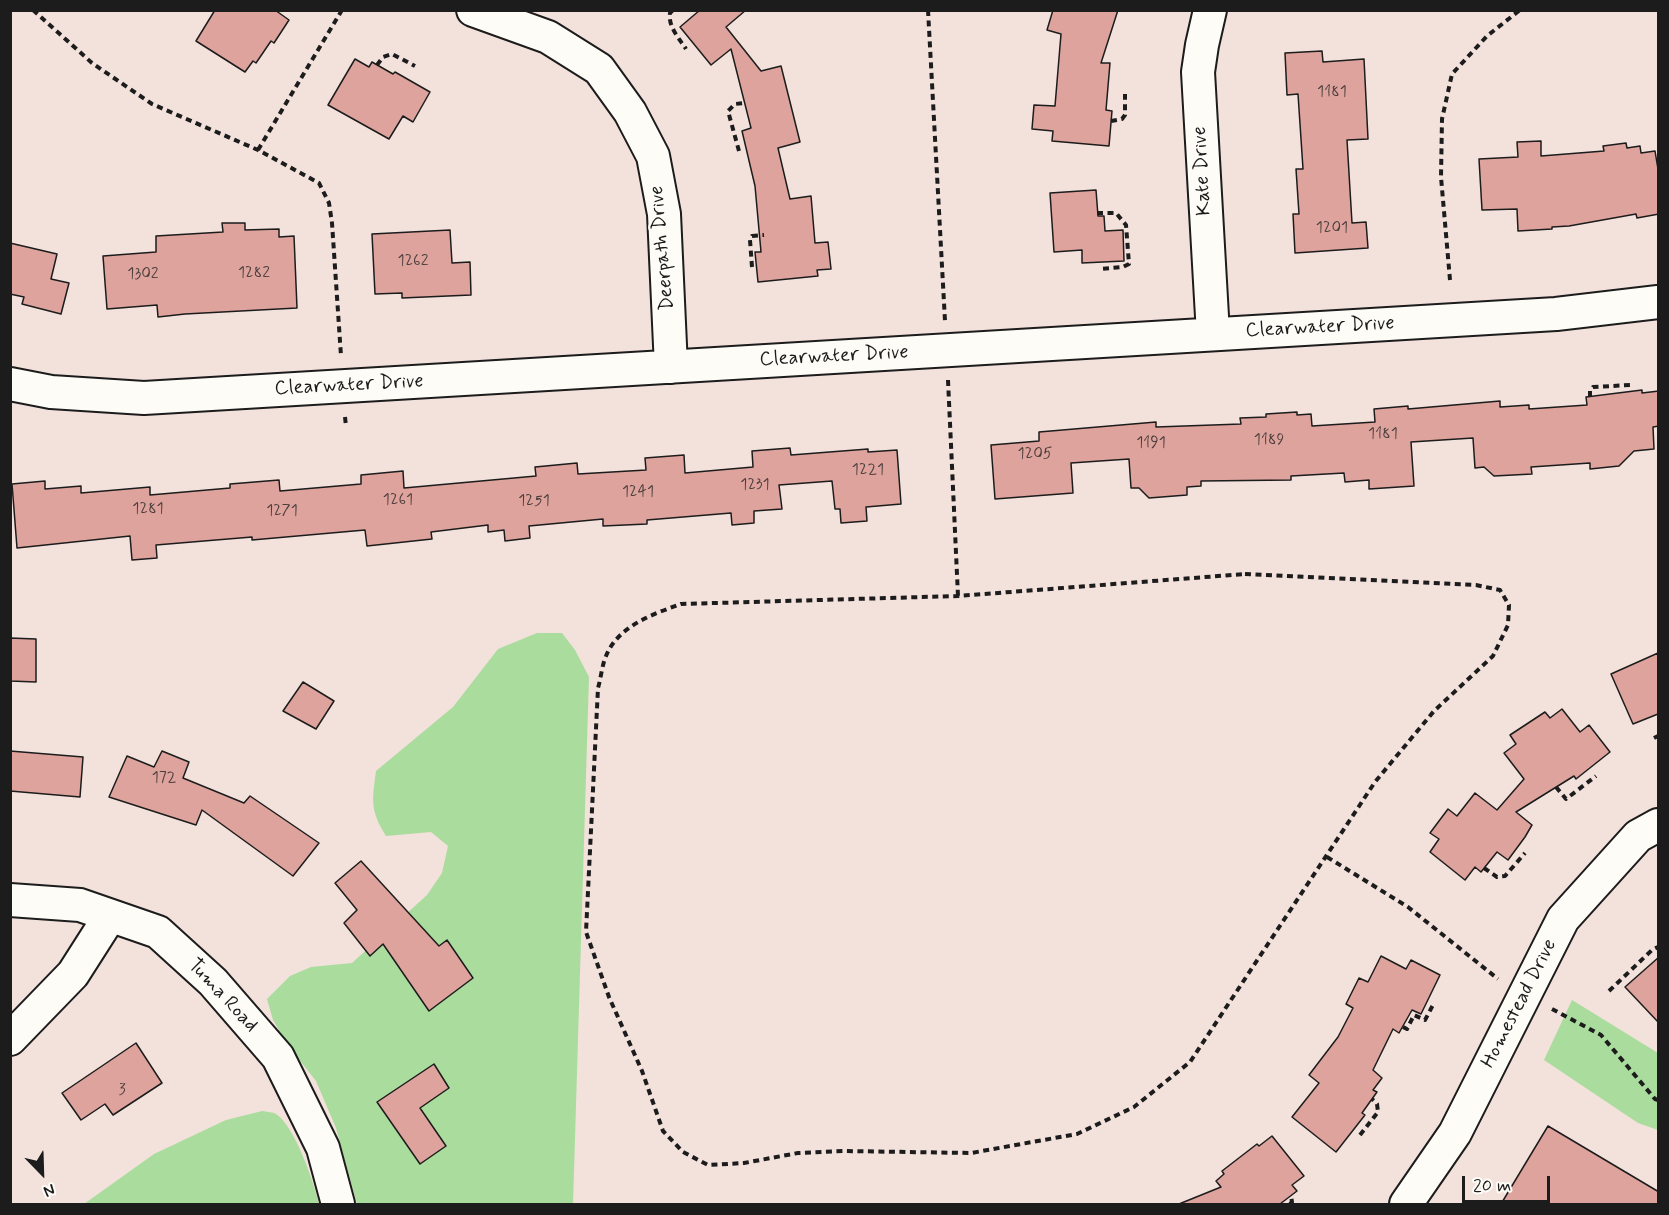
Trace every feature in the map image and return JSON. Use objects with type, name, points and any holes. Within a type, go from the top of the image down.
[{"type":"street","name":"Deerpath Drive","points":[[473,10],[548,37],[599,69],[630,112],[653,156],[664,214],[671,367]]},
{"type":"street","name":"Kate Drive","points":[[1210,10],[1198,72],[1213,333]]},
{"type":"street","name":"Clearwater Drive","points":[[10,384],[51,392],[144,398],[1556,314],[1659,302]]},
{"type":"street","name":"Homestead Drive","points":[[1406,1204],[1455,1133],[1563,919],[1638,836],[1659,825]]},
{"type":"street","name":"Tuma Road","points":[[10,900],[80,905],[158,932],[213,982],[278,1058],[323,1148],[338,1204]]},
{"type":"street","points":[[10,1040],[73,974],[110,916]]},
{"type":"path","points":[[33,10],[92,63],[152,104],[258,150],[319,183],[329,203],[332,223],[341,365]]},
{"type":"path","points":[[258,150],[342,10]]},
{"type":"path","points":[[673,10],[669,19],[671,26],[686,49]]},
{"type":"path","points":[[928,10],[946,328]]},
{"type":"path","points":[[1450,280],[1441,165],[1442,119],[1452,74],[1487,36],[1520,10]]},
{"type":"path","points":[[377,65],[382,57],[392,54],[415,66]]},
{"type":"path","points":[[1111,121],[1122,119],[1125,115],[1125,94]]},
{"type":"path","points":[[739,151],[728,111],[735,104],[744,103]]},
{"type":"path","points":[[1097,213],[1116,213],[1126,225],[1129,264],[1124,267],[1100,269]]},
{"type":"path","points":[[752,267],[750,240],[752,236],[764,235]]},
{"type":"path","points":[[948,372],[958,596]]},
{"type":"path","points":[[1590,397],[1593,387],[1630,385]]},
{"type":"path","points":[[1245,574],[1476,585],[1500,590],[1509,605],[1508,625],[1493,656],[1434,711],[1375,782],[1190,1062],[1134,1107],[1077,1134],[971,1153],[845,1151],[798,1153],[744,1163],[708,1165],[683,1152],[663,1131],[642,1071],[609,997],[586,932],[598,688],[606,655],[622,633],[649,615],[681,604],[958,596],[1245,574]]},
{"type":"path","points":[[1556,787],[1566,799],[1596,776]]},
{"type":"path","points":[[1484,868],[1497,877],[1505,876],[1525,853]]},
{"type":"path","points":[[1327,857],[1408,908],[1506,985]]},
{"type":"path","points":[[1609,992],[1652,950],[1659,947]]},
{"type":"path","points":[[1402,1027],[1407,1029],[1414,1015],[1425,1020],[1434,1003]]},
{"type":"path","points":[[1546,1006],[1601,1035],[1648,1091],[1659,1100]]},
{"type":"path","points":[[1360,1135],[1378,1112],[1377,1104],[1372,1099]]},
{"type":"path","points":[[1290,1204],[1291,1196]]},
{"type":"green space","points":[[537,633],[562,633],[575,650],[589,677],[573,1204],[357,1204],[336,1128],[316,1081],[287,1044],[273,1020],[267,999],[290,976],[311,967],[352,963],[427,895],[442,873],[448,846],[431,832],[386,836],[375,812],[376,771],[453,707],[498,649]]},
{"type":"green space","points":[[1572,1000],[1658,1053],[1658,1130],[1638,1123],[1544,1060]]},
{"type":"green space","points":[[262,1111],[276,1114],[290,1130],[308,1169],[319,1204],[84,1204],[154,1154],[226,1120]]},
{"type":"building","points":[[215,10],[275,10],[289,20],[274,43],[271,41],[256,63],[253,61],[245,72],[196,41]]},
{"type":"building","points":[[700,10],[746,10],[726,27],[761,71],[781,66],[800,142],[778,148],[790,199],[811,196],[815,243],[828,242],[831,269],[817,270],[818,276],[758,282],[755,252],[761,252],[755,186],[742,131],[751,128],[731,49],[711,65],[680,27]]},
{"type":"building","points":[[1053,10],[1118,10],[1101,63],[1110,63],[1106,110],[1112,111],[1109,146],[1052,141],[1053,131],[1032,129],[1034,105],[1055,106],[1061,34],[1047,30]]},
{"type":"building","points":[[1322,51],[1323,62],[1364,59],[1368,139],[1347,140],[1352,223],[1366,222],[1368,248],[1295,253],[1293,214],[1299,214],[1296,169],[1303,169],[1298,94],[1287,95],[1285,53]]},
{"type":"building","points":[[355,59],[369,67],[372,62],[393,74],[395,72],[430,92],[413,122],[403,116],[389,139],[328,105]]},
{"type":"building","points":[[1541,141],[1541,156],[1604,151],[1603,146],[1626,143],[1627,148],[1640,146],[1641,153],[1655,151],[1659,175],[1659,214],[1637,218],[1636,214],[1552,227],[1552,229],[1518,231],[1517,209],[1482,210],[1479,159],[1518,157],[1517,142]]},
{"type":"building","points":[[1096,190],[1098,216],[1104,216],[1105,231],[1123,230],[1124,261],[1082,263],[1082,250],[1054,252],[1050,193]]},
{"type":"building","points":[[222,223],[245,223],[245,230],[279,229],[279,237],[294,236],[297,308],[158,317],[157,305],[107,309],[103,256],[156,252],[156,236],[223,232]]},
{"type":"building","points":[[450,230],[452,263],[470,262],[471,295],[402,298],[402,293],[375,294],[372,234]]},
{"type":"building","points":[[10,243],[57,254],[51,279],[69,283],[61,314],[22,304],[24,297],[10,294]]},
{"type":"building","points":[[1642,390],[1642,393],[1659,391],[1659,426],[1653,427],[1654,449],[1634,451],[1619,466],[1590,469],[1590,463],[1531,467],[1532,474],[1494,476],[1484,467],[1475,468],[1473,438],[1411,442],[1414,486],[1369,489],[1369,480],[1345,482],[1344,473],[1291,476],[1291,480],[1201,481],[1201,486],[1187,487],[1187,495],[1149,498],[1139,488],[1131,488],[1129,459],[1071,463],[1073,493],[995,499],[991,445],[1039,441],[1039,432],[1156,422],[1156,427],[1241,424],[1240,418],[1297,412],[1297,415],[1311,414],[1312,426],[1375,422],[1374,409],[1408,406],[1408,409],[1500,401],[1500,407],[1529,405],[1529,409],[1587,405],[1586,397]]},
{"type":"building","points":[[790,448],[791,455],[868,449],[868,452],[897,450],[901,504],[866,507],[867,521],[841,523],[840,509],[835,509],[832,481],[779,485],[782,509],[754,511],[754,523],[732,525],[731,513],[647,520],[647,524],[603,526],[603,519],[529,526],[530,538],[505,541],[504,530],[488,532],[488,525],[431,532],[432,539],[367,546],[365,530],[252,540],[252,537],[156,545],[157,558],[132,560],[130,536],[17,548],[12,484],[45,481],[45,489],[81,486],[81,493],[150,487],[150,495],[230,488],[230,484],[279,480],[280,491],[361,484],[361,475],[403,471],[404,488],[536,476],[535,467],[577,463],[578,474],[646,470],[645,458],[684,455],[685,473],[753,467],[752,451]]},
{"type":"building","points":[[10,638],[36,639],[36,682],[10,681]]},
{"type":"building","points":[[1658,653],[1658,714],[1633,724],[1611,674]]},
{"type":"building","points":[[303,682],[334,701],[316,729],[283,711]]},
{"type":"building","points":[[1562,709],[1580,732],[1589,725],[1610,752],[1576,779],[1574,776],[1516,812],[1532,825],[1508,860],[1497,852],[1481,872],[1475,867],[1465,880],[1430,852],[1439,839],[1430,833],[1448,809],[1457,816],[1475,793],[1497,810],[1524,779],[1504,753],[1516,744],[1510,735],[1545,712],[1550,718]]},
{"type":"building","points":[[10,751],[83,757],[80,797],[10,791]]},
{"type":"building","points":[[162,751],[189,762],[183,778],[244,803],[250,796],[319,843],[293,876],[202,810],[196,825],[109,797],[127,756],[154,767]]},
{"type":"building","points":[[361,861],[439,946],[447,940],[473,978],[429,1011],[383,944],[370,956],[344,923],[357,910],[335,883]]},
{"type":"building","points":[[1381,956],[1406,969],[1411,960],[1440,975],[1421,1014],[1412,1010],[1399,1033],[1393,1029],[1373,1070],[1382,1078],[1373,1090],[1377,1092],[1362,1113],[1365,1115],[1336,1152],[1292,1117],[1319,1083],[1309,1075],[1338,1037],[1353,1008],[1346,1004],[1359,978],[1368,982]]},
{"type":"building","points":[[1659,957],[1659,1023],[1625,987]]},
{"type":"building","points":[[136,1043],[162,1083],[113,1115],[105,1104],[81,1120],[62,1093]]},
{"type":"building","points":[[434,1064],[449,1088],[420,1108],[446,1146],[420,1164],[377,1102]]},
{"type":"building","points":[[1548,1126],[1659,1192],[1659,1204],[1501,1204]]},
{"type":"building","points":[[1272,1136],[1304,1176],[1292,1185],[1297,1191],[1280,1204],[1179,1204],[1221,1187],[1216,1181],[1224,1174],[1222,1171],[1257,1144],[1259,1146]]}]
